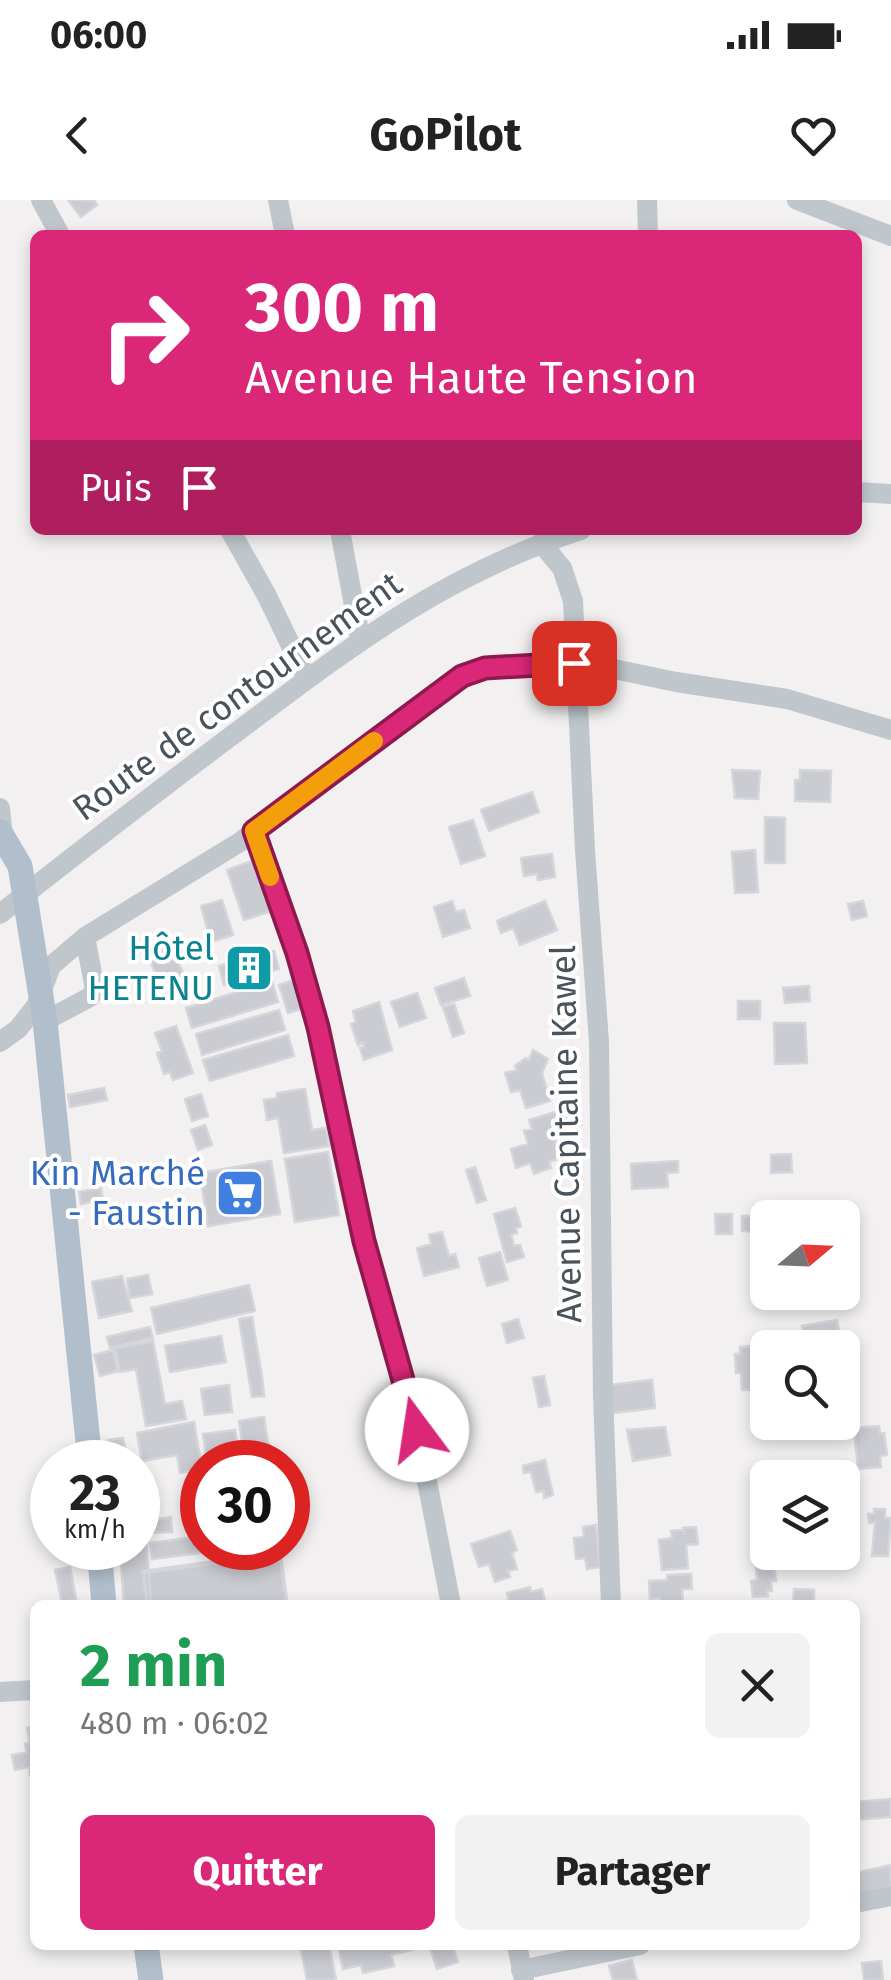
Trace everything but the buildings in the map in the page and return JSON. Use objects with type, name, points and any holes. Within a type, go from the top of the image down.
[{"type":"main road","points":[[2,834],[20,866],[46,1021],[88,1440]]},
{"type":"main road","points":[[100,1570],[103,1600]]},
{"type":"main road","points":[[147,1950],[150,1980]]},
{"type":"street","points":[[41,200],[57,230]]},
{"type":"street","points":[[278,200],[283,230]]},
{"type":"street","points":[[646,200],[648,230]]},
{"type":"street","points":[[797,200],[891,236]]},
{"type":"street","points":[[862,492],[891,494]]},
{"type":"street","points":[[233,535],[308,678]]},
{"type":"street","points":[[341,535],[360,638]]},
{"type":"street","name":"Route de contournement","points":[[0,914],[360,638],[448,586],[566,535]]},
{"type":"street","name":"Avenue Capitaine Kawel","points":[[541,543],[562,568],[570,586],[599,1042],[610,1600]]},
{"type":"street","points":[[0,1042],[18,1030],[36,1006],[51,966],[86,937],[254,831],[462,676],[485,668],[574,663],[787,699],[891,730]]},
{"type":"street","points":[[0,808],[2,834]]},
{"type":"street","points":[[254,831],[297,953],[318,1027],[364,1241],[413,1409],[450,1600]]},
{"type":"street","points":[[46,1021],[90,997],[95,989],[86,937]]},
{"type":"street","points":[[0,1692],[30,1690]]},
{"type":"street","points":[[860,1901],[891,1896]]},
{"type":"street","points":[[517,1950],[523,1975],[620,1950]]},
{"type":"slow traffic","points":[[270,877],[254,831],[374,741]]},
{"type":"place","name":"Hôtel HETENU","points":[[249,968]]},
{"type":"place","name":"Kin Marché - Faustin","points":[[240,1193]]},
{"type":"route","points":[[417,1430],[353,1197],[318,1027],[297,953],[254,831],[462,676],[485,668],[574,663]]}]
